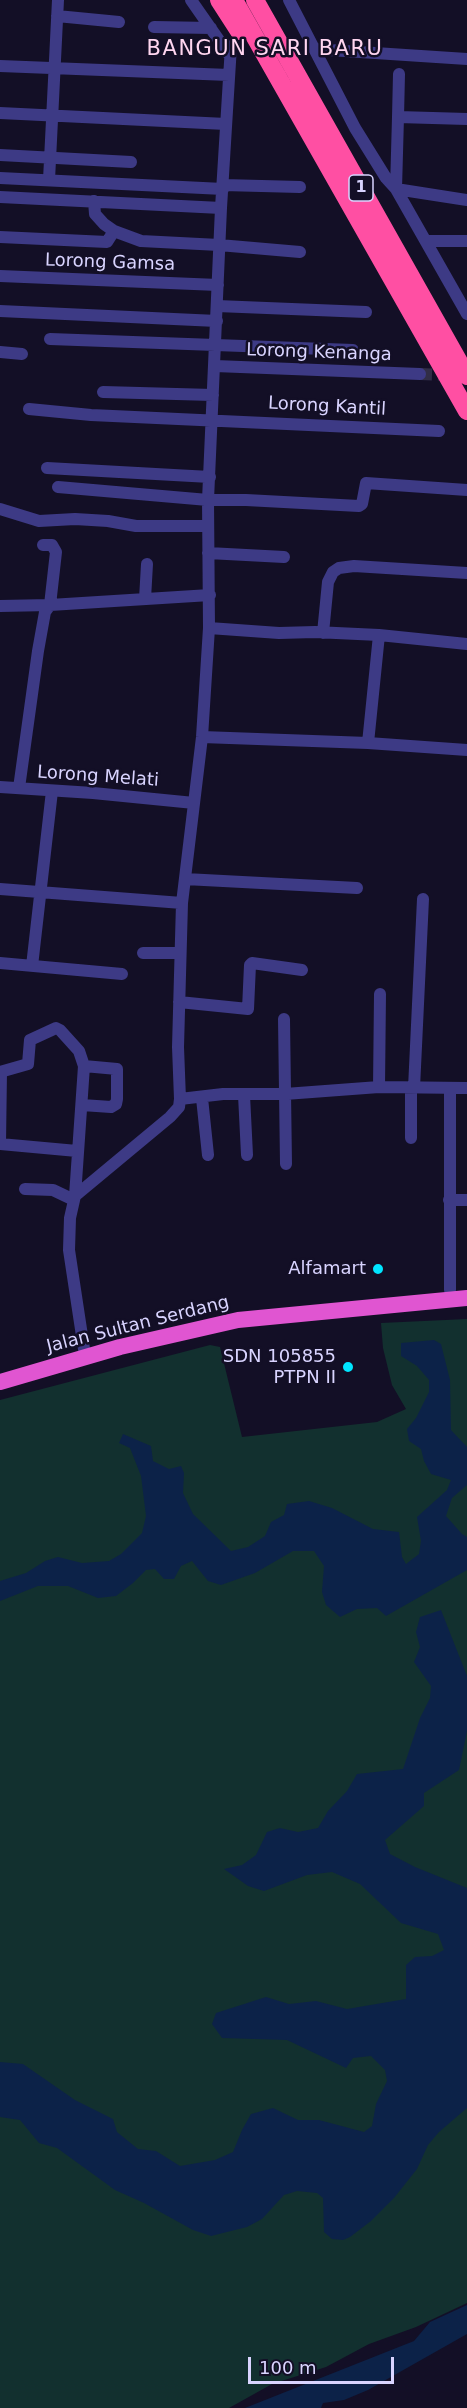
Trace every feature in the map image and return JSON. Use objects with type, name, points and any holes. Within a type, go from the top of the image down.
[{"type":"highway","points":[[219,0],[261,64],[292,105]]},
{"type":"highway","name":"1","points":[[234,0],[467,411]]},
{"type":"highway","name":"1","points":[[255,0],[467,376]]},
{"type":"highway","name":"Jalan Sultan Serdang","points":[[0,1371],[191,1320],[239,1312],[467,1288]]},
{"type":"highway","name":"Jalan Sultan Serdang","points":[[0,1382],[149,1340],[238,1320],[467,1298]]},
{"type":"street","points":[[49,180],[52,159],[58,0]]},
{"type":"street","points":[[75,1198],[170,1117],[179,1107],[180,1099],[179,1002],[182,903],[202,737],[209,628],[208,500],[216,366],[219,245],[231,51],[191,0]]},
{"type":"street","points":[[290,0],[355,129],[461,292],[467,314]]},
{"type":"street","points":[[57,16],[118,22]]},
{"type":"street","points":[[154,27],[211,28]]},
{"type":"street","points":[[314,49],[467,59]]},
{"type":"street","points":[[0,66],[229,75]]},
{"type":"street","points":[[396,189],[399,74]]},
{"type":"street","points":[[0,113],[226,124]]},
{"type":"street","points":[[398,117],[467,119]]},
{"type":"street","points":[[372,154],[396,154]]},
{"type":"street","points":[[0,156],[131,162]]},
{"type":"street","points":[[0,178],[223,187],[300,187]]},
{"type":"street","points":[[396,189],[467,200]]},
{"type":"street","points":[[0,197],[221,208]]},
{"type":"street","points":[[94,201],[97,217],[114,231],[152,242],[300,252]]},
{"type":"street","points":[[0,237],[107,242],[114,231]]},
{"type":"street","points":[[426,241],[467,241]]},
{"type":"street","name":"Lorong Gamsa","points":[[0,276],[218,285]]},
{"type":"street","points":[[217,306],[366,312]]},
{"type":"street","points":[[0,311],[217,321]]},
{"type":"street","points":[[50,339],[353,350]]},
{"type":"street","points":[[0,352],[22,354]]},
{"type":"street","name":"Lorong Kenanga","points":[[216,366],[420,374]]},
{"type":"street","points":[[103,392],[213,395]]},
{"type":"street","name":"Lorong Kantil","points":[[29,409],[91,415],[439,431]]},
{"type":"street","points":[[47,468],[210,477]]},
{"type":"street","points":[[58,487],[208,500],[257,500],[359,506],[362,504],[366,483],[467,490]]},
{"type":"street","points":[[0,509],[39,521],[75,519],[136,526],[208,526]]},
{"type":"street","points":[[19,788],[38,651],[45,612],[50,605],[56,552],[52,545],[44,545]]},
{"type":"street","points":[[208,553],[284,556]]},
{"type":"street","points":[[145,598],[147,564]]},
{"type":"street","points":[[323,633],[328,582],[333,572],[339,568],[354,566],[467,573]]},
{"type":"street","points":[[0,606],[210,595]]},
{"type":"street","points":[[209,628],[279,633],[379,635],[467,644]]},
{"type":"street","points":[[368,743],[379,635]]},
{"type":"street","points":[[202,737],[368,743],[467,750]]},
{"type":"street","name":"Lorong Melati","points":[[0,787],[194,803]]},
{"type":"street","points":[[32,966],[52,791]]},
{"type":"street","points":[[186,879],[357,888]]},
{"type":"street","points":[[0,889],[182,903]]},
{"type":"street","points":[[411,1138],[423,899]]},
{"type":"street","points":[[143,953],[180,953]]},
{"type":"street","points":[[0,963],[122,974]]},
{"type":"street","points":[[179,1002],[248,1009],[250,965],[252,963],[302,970]]},
{"type":"street","points":[[379,1087],[380,994]]},
{"type":"street","points":[[284,1019],[286,1164]]},
{"type":"street","points":[[77,1151],[0,1144],[0,1072],[28,1064],[30,1040],[56,1029],[72,1042],[84,1066],[69,1250],[84,1349]]},
{"type":"street","points":[[82,1105],[111,1107],[116,1104],[117,1099],[117,1070],[84,1066]]},
{"type":"street","points":[[180,1099],[224,1094],[285,1094],[379,1087],[467,1088]]},
{"type":"street","points":[[450,1088],[450,1290]]},
{"type":"street","points":[[244,1095],[248,1155]]},
{"type":"street","points":[[202,1098],[208,1155]]},
{"type":"street","points":[[25,1190],[53,1190],[75,1198]]},
{"type":"street","points":[[449,1200],[467,1200]]},
{"type":"green space","points":[[467,1319],[467,2303],[416,2327],[369,2344],[326,2367],[272,2384],[229,2408],[0,2408],[0,1400],[210,1345],[220,1347],[242,1437],[377,1422],[406,1409],[392,1385],[383,1348],[381,1323]]},
{"type":"water","points":[[434,1340],[441,1344],[450,1380],[451,1430],[467,1447],[467,1485],[452,1498],[446,1516],[467,1537],[467,1570],[386,1616],[377,1608],[357,1609],[340,1617],[326,1605],[322,1592],[324,1566],[314,1551],[293,1551],[255,1573],[221,1585],[208,1581],[192,1561],[181,1566],[174,1579],[164,1579],[155,1569],[146,1570],[116,1596],[98,1598],[68,1586],[38,1586],[0,1601],[0,1581],[26,1573],[45,1561],[58,1557],[82,1563],[109,1561],[121,1554],[142,1533],[146,1516],[141,1476],[130,1448],[119,1443],[123,1434],[151,1446],[153,1461],[169,1469],[181,1466],[184,1473],[183,1493],[193,1514],[231,1551],[248,1547],[265,1536],[271,1522],[284,1515],[287,1504],[309,1501],[332,1508],[373,1529],[399,1532],[402,1557],[406,1564],[419,1554],[421,1541],[417,1517],[447,1490],[451,1480],[431,1474],[421,1449],[409,1441],[407,1429],[416,1418],[429,1392],[429,1380],[417,1366],[401,1356],[401,1343]]},
{"type":"water","points":[[441,1610],[467,1676],[467,1731],[459,1770],[424,1793],[424,1806],[385,1840],[390,1854],[467,1888],[467,2108],[439,2132],[428,2145],[417,2169],[394,2198],[371,2221],[343,2240],[332,2239],[324,2232],[323,2198],[317,2193],[297,2191],[284,2195],[262,2219],[247,2227],[211,2236],[193,2230],[115,2190],[57,2148],[39,2143],[20,2120],[0,2117],[0,2062],[23,2064],[75,2100],[113,2119],[117,2132],[138,2149],[156,2151],[180,2166],[215,2160],[233,2152],[251,2114],[273,2108],[298,2120],[319,2120],[364,2132],[372,2126],[376,2104],[387,2081],[385,2070],[371,2056],[353,2058],[346,2068],[287,2040],[222,2038],[212,2024],[216,2013],[266,1997],[289,2004],[316,2001],[347,2009],[406,1999],[406,1965],[415,1957],[432,1956],[444,1950],[438,1934],[401,1923],[360,1884],[332,1872],[307,1875],[264,1891],[248,1886],[224,1869],[242,1865],[256,1855],[267,1832],[280,1828],[298,1832],[318,1828],[328,1811],[347,1791],[357,1774],[403,1769],[420,1718],[430,1698],[431,1686],[414,1662],[420,1647],[416,1632],[420,1617]]},
{"type":"water","points":[[467,2305],[467,2334],[368,2390],[344,2400],[323,2403],[321,2408],[245,2408],[414,2341],[430,2322]]},
{"type":"tunnel","points":[[420,374],[451,375]]},
{"type":"place","name":"Alfamart","points":[[378,1269]]},
{"type":"place","name":"SDN 105855 PTPN II","points":[[348,1367]]},
{"type":"district","name":"BANGUN SARI BARU","points":[[265,50]]}]
